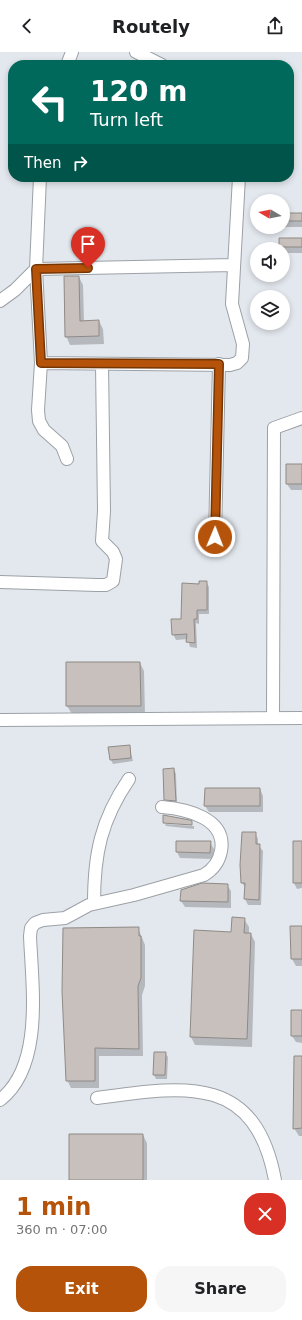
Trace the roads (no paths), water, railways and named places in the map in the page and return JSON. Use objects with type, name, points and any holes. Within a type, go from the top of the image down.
[{"type":"street","points":[[136,52],[152,60]]},
{"type":"street","points":[[40,182],[36,269],[41,363],[38,410],[39,421],[51,438],[62,446],[67,459]]},
{"type":"street","points":[[41,363],[237,363],[242,358],[244,352],[232,304],[239,182]]},
{"type":"street","points":[[0,301],[15,290],[36,269],[233,265]]},
{"type":"street","points":[[0,582],[106,585],[113,581],[116,559],[113,552],[102,541],[101,534],[104,518],[102,364]]},
{"type":"street","points":[[215,537],[219,364]]},
{"type":"street","points":[[274,718],[274,428],[302,418]]},
{"type":"street","points":[[0,720],[302,718]]},
{"type":"street","points":[[94,903],[96,856],[100,835],[114,802],[129,779]]},
{"type":"street","points":[[0,1100],[18,1080],[26,1063],[32,1023],[31,928],[35,923],[44,920],[65,918],[83,907],[94,903],[128,896],[204,875],[212,870],[217,864],[222,847],[221,838],[218,830],[212,823],[191,812],[162,807]]},
{"type":"street","points":[[97,1098],[187,1090],[210,1093],[228,1100],[241,1108],[262,1136],[270,1154],[275,1180]]}]
